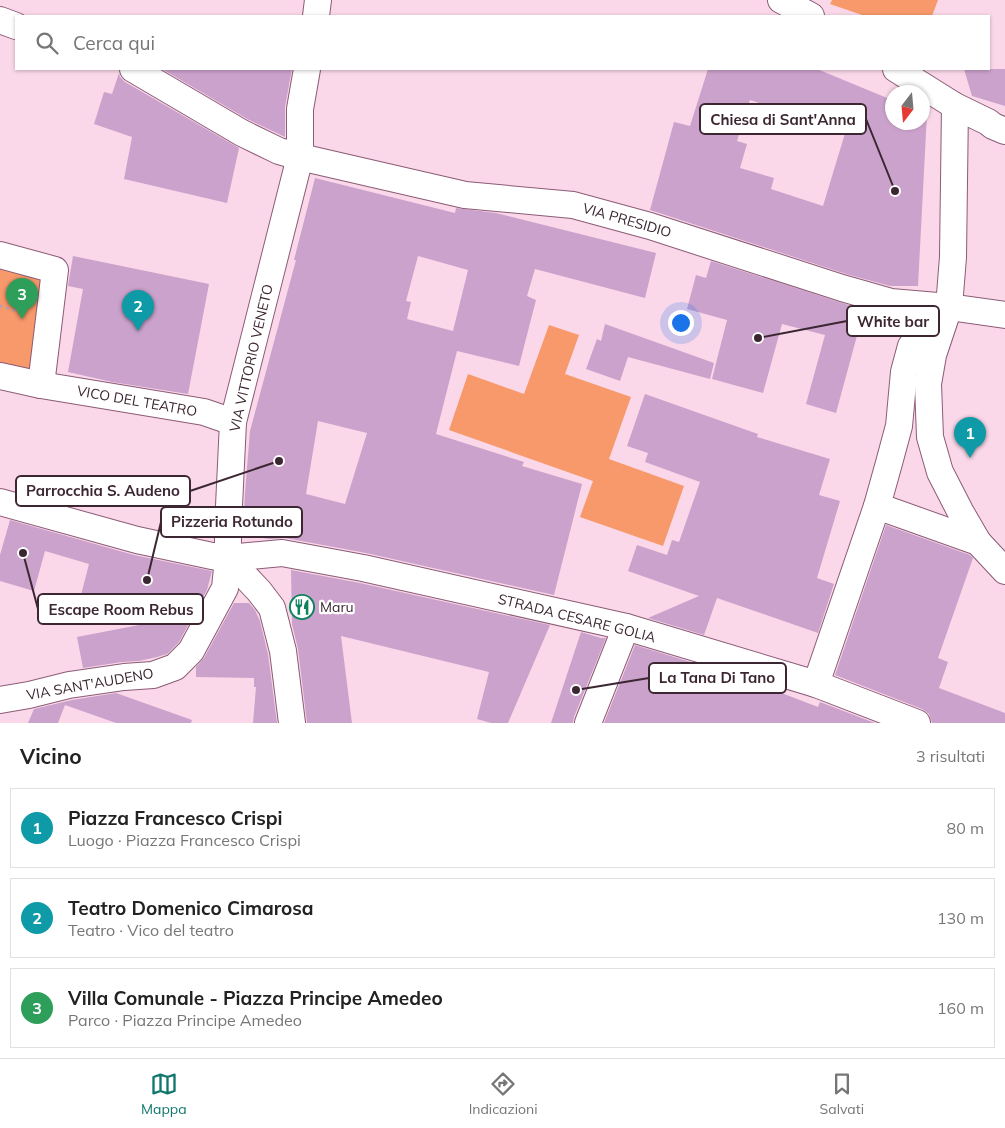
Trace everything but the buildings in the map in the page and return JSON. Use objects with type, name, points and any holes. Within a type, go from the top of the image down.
[{"type":"street","points":[[316,15],[318,0]]},
{"type":"street","points":[[780,0],[809,15]]},
{"type":"street","points":[[815,15],[820,0]]},
{"type":"street","points":[[0,20],[15,26]]},
{"type":"street","name":"VIA PRESIDIO","points":[[135,70],[242,133],[279,151],[300,157],[465,195],[573,205],[650,226],[891,302],[949,307],[1005,315]]},
{"type":"street","name":"VIA VITTORIO VENETO","points":[[228,558],[233,422],[300,157],[300,109],[307,70]]},
{"type":"street","points":[[898,70],[955,106],[1005,131]]},
{"type":"street","points":[[955,106],[953,257],[949,307],[933,356],[928,384],[930,437],[940,472],[960,511],[978,542],[1005,571]]},
{"type":"street","points":[[0,255],[55,270],[40,385]]},
{"type":"street","points":[[816,684],[877,506],[899,426],[904,372],[911,346],[949,307]]},
{"type":"street","name":"VICO DEL TEATRO","points":[[0,376],[40,385],[204,412],[233,422]]},
{"type":"street","name":"STRADA CESARE GOLIA","points":[[0,502],[138,540],[212,556],[228,558],[282,553],[363,568],[626,628],[816,684],[917,723]]},
{"type":"street","points":[[877,506],[978,542]]},
{"type":"street","points":[[228,558],[259,590],[272,608],[284,651],[292,723]]},
{"type":"street","name":"VIA SANT'AUDENO","points":[[0,700],[69,685],[153,675],[175,667],[190,651],[225,588],[228,558]]},
{"type":"street","points":[[588,723],[626,628]]},
{"type":"shaded area","points":[[832,0],[938,0],[932,15],[862,15],[830,4]]},
{"type":"shaded area","points":[[0,259],[50,273],[37,373],[0,366]]},
{"type":"shaded area","points":[[549,325],[579,335],[565,374],[631,397],[609,459],[684,486],[663,546],[580,517],[593,481],[449,430],[468,374],[524,394]]},
{"type":"place","name":"Chiesa di Sant'Anna","points":[[895,191]]},
{"type":"place","name":"Villa Comunale - Piazza Principe Amedeo","points":[[22,319]]},
{"type":"place","name":"Teatro Domenico Cimarosa","points":[[138,331]]},
{"type":"place","name":"White bar","points":[[758,338]]},
{"type":"place","name":"Piazza Francesco Crispi","points":[[970,458]]},
{"type":"place","name":"Parrocchia S. Audeno","points":[[279,461]]},
{"type":"place","name":"Escape Room Rebus","points":[[23,553]]},
{"type":"place","name":"Pizzeria Rotundo","points":[[147,580]]},
{"type":"place","name":"Maru","points":[[302,607]]},
{"type":"place","name":"La Tana Di Tano","points":[[576,690]]}]
